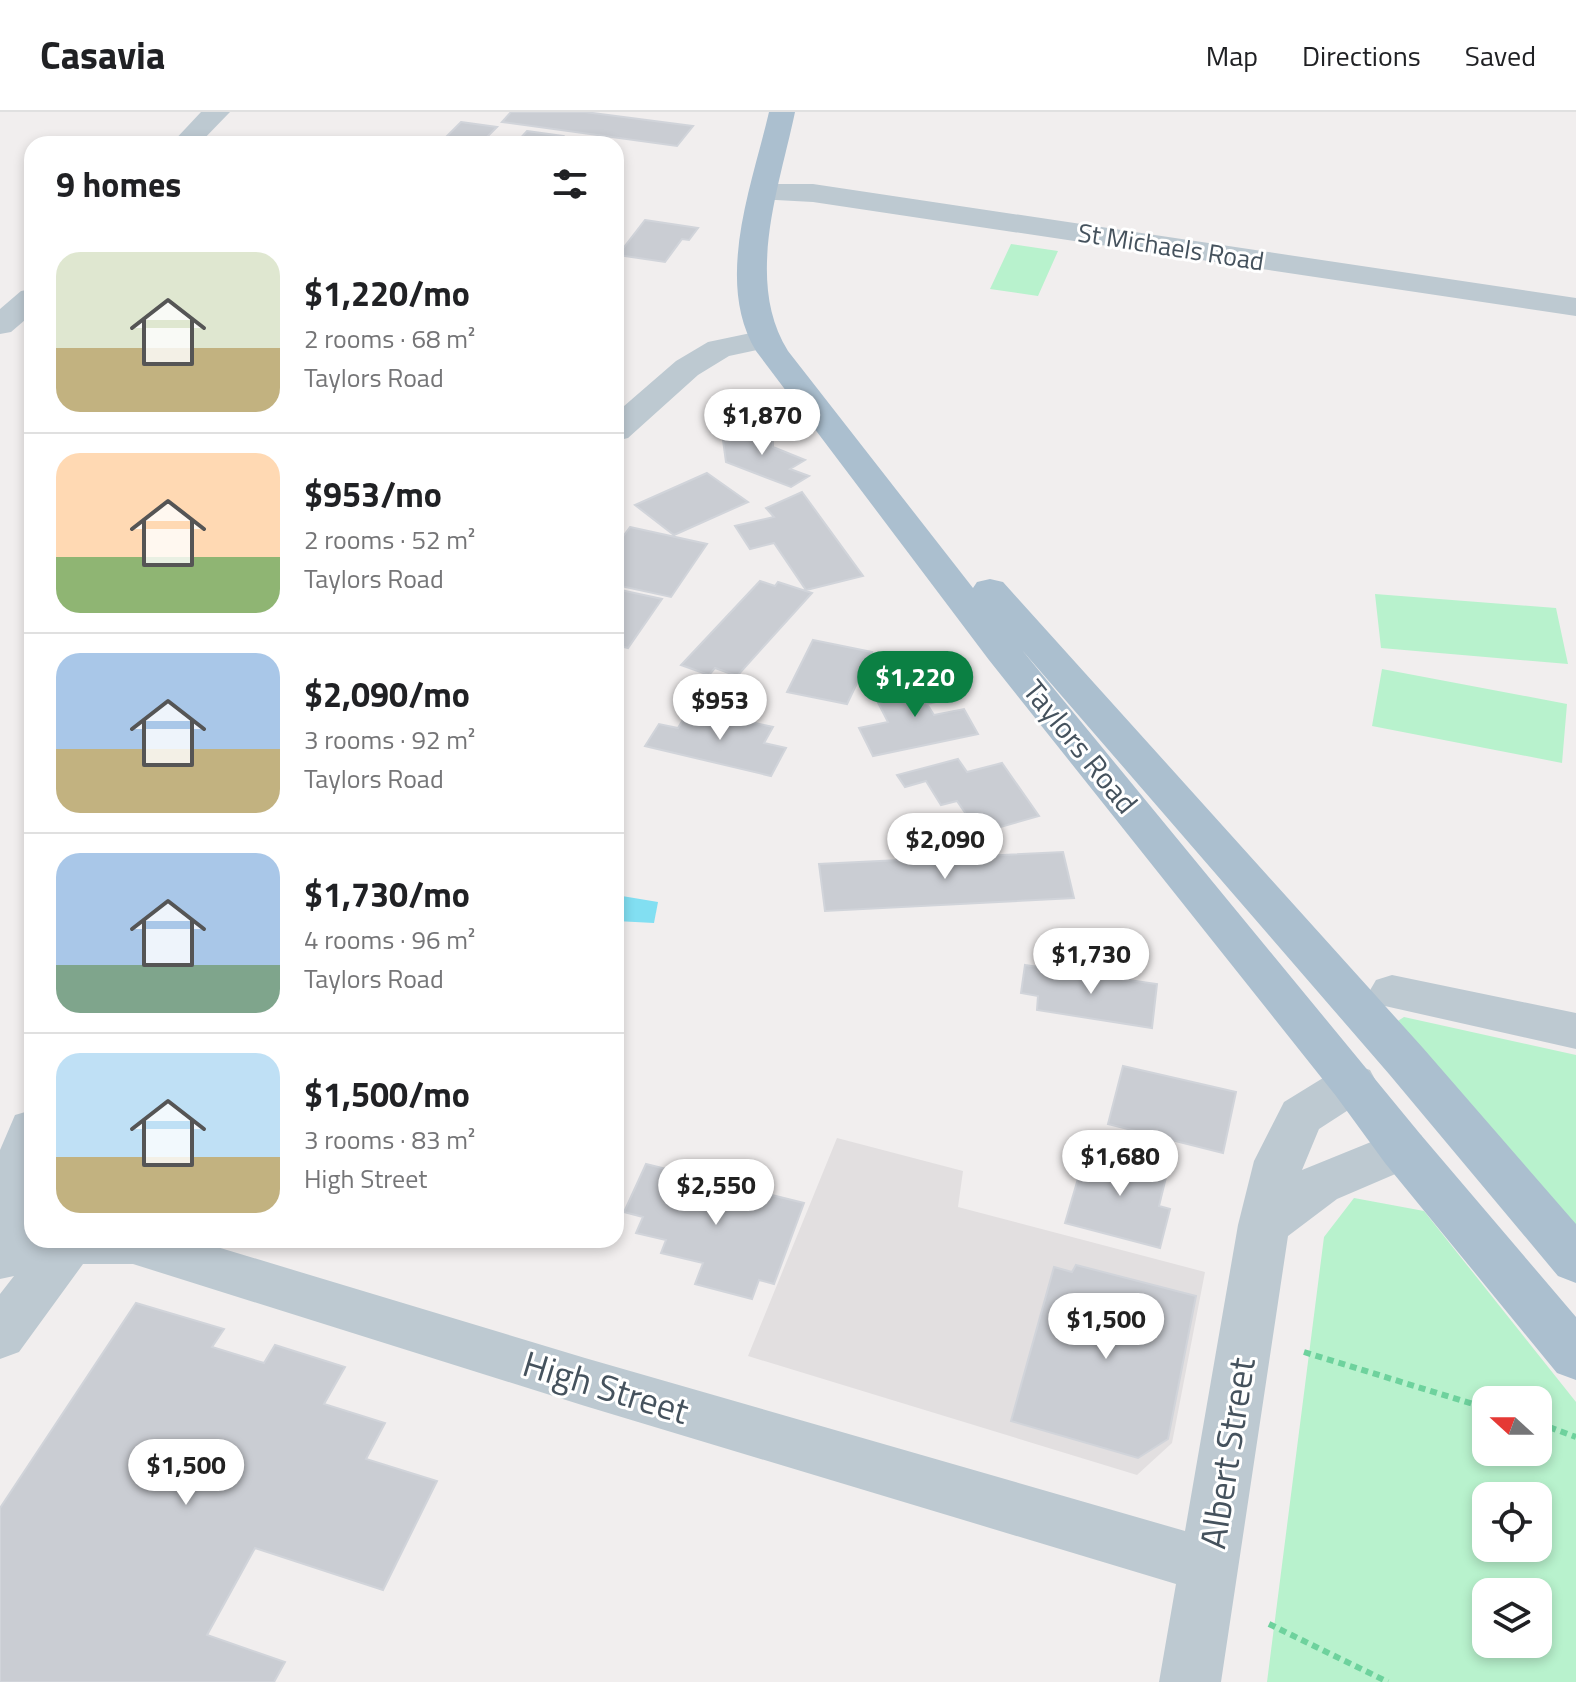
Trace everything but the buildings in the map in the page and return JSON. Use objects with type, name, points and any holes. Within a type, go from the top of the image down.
[{"type":"main road","points":[[776,193],[782,112]]},
{"type":"main road","points":[[776,193],[803,112]]},
{"type":"main road","name":"Taylors Road","points":[[776,193],[751,266],[754,298],[765,339],[785,371],[1003,652],[1353,1083],[1403,1149],[1576,1356]]},
{"type":"main road","name":"Taylors Road","points":[[776,193],[778,265],[786,320],[814,372],[906,495],[1406,1061],[1576,1261]]},
{"type":"main road","points":[[1353,1083],[1406,1061]]},
{"type":"main road","points":[[1403,1149],[1461,1127]]},
{"type":"street","points":[[191,136],[217,112]]},
{"type":"street","name":"St Michaels Road","points":[[776,193],[813,193],[1576,307]]},
{"type":"street","points":[[0,325],[24,305]]},
{"type":"street","points":[[624,424],[687,368],[719,349],[765,339]]},
{"type":"street","points":[[1392,992],[1576,1031]]},
{"type":"street","name":"Albert Street","points":[[1190,1682],[1264,1225],[1279,1161],[1301,1116],[1316,1103],[1353,1083]]},
{"type":"street","points":[[1264,1225],[1319,1185],[1403,1149]]},
{"type":"street","points":[[24,1152],[16,1176],[24,1222]]},
{"type":"street","name":"High Street","points":[[29,1250],[59,1248]]},
{"type":"street","name":"High Street","points":[[149,1248],[599,1386],[1209,1566]]},
{"type":"street","points":[[0,1336],[29,1250]]},
{"type":"path","points":[[1304,1352],[1472,1404]]},
{"type":"path","points":[[1552,1428],[1576,1437]]},
{"type":"path","points":[[1269,1624],[1388,1682]]},
{"type":"shaded area","points":[[837,1138],[963,1171],[958,1207],[1205,1272],[1172,1443],[1137,1475],[748,1356]]},
{"type":"green space","points":[[1011,244],[1058,251],[1038,296],[990,289]]},
{"type":"green space","points":[[1375,594],[1556,608],[1568,664],[1381,648]]},
{"type":"green space","points":[[1382,669],[1567,704],[1562,763],[1372,726]]},
{"type":"green space","points":[[1404,1017],[1576,1055],[1576,1233],[1390,1026]]},
{"type":"green space","points":[[1354,1198],[1424,1211],[1576,1402],[1576,1682],[1267,1682],[1324,1237]]},
{"type":"water","points":[[624,896],[658,902],[654,923],[624,921]]}]
